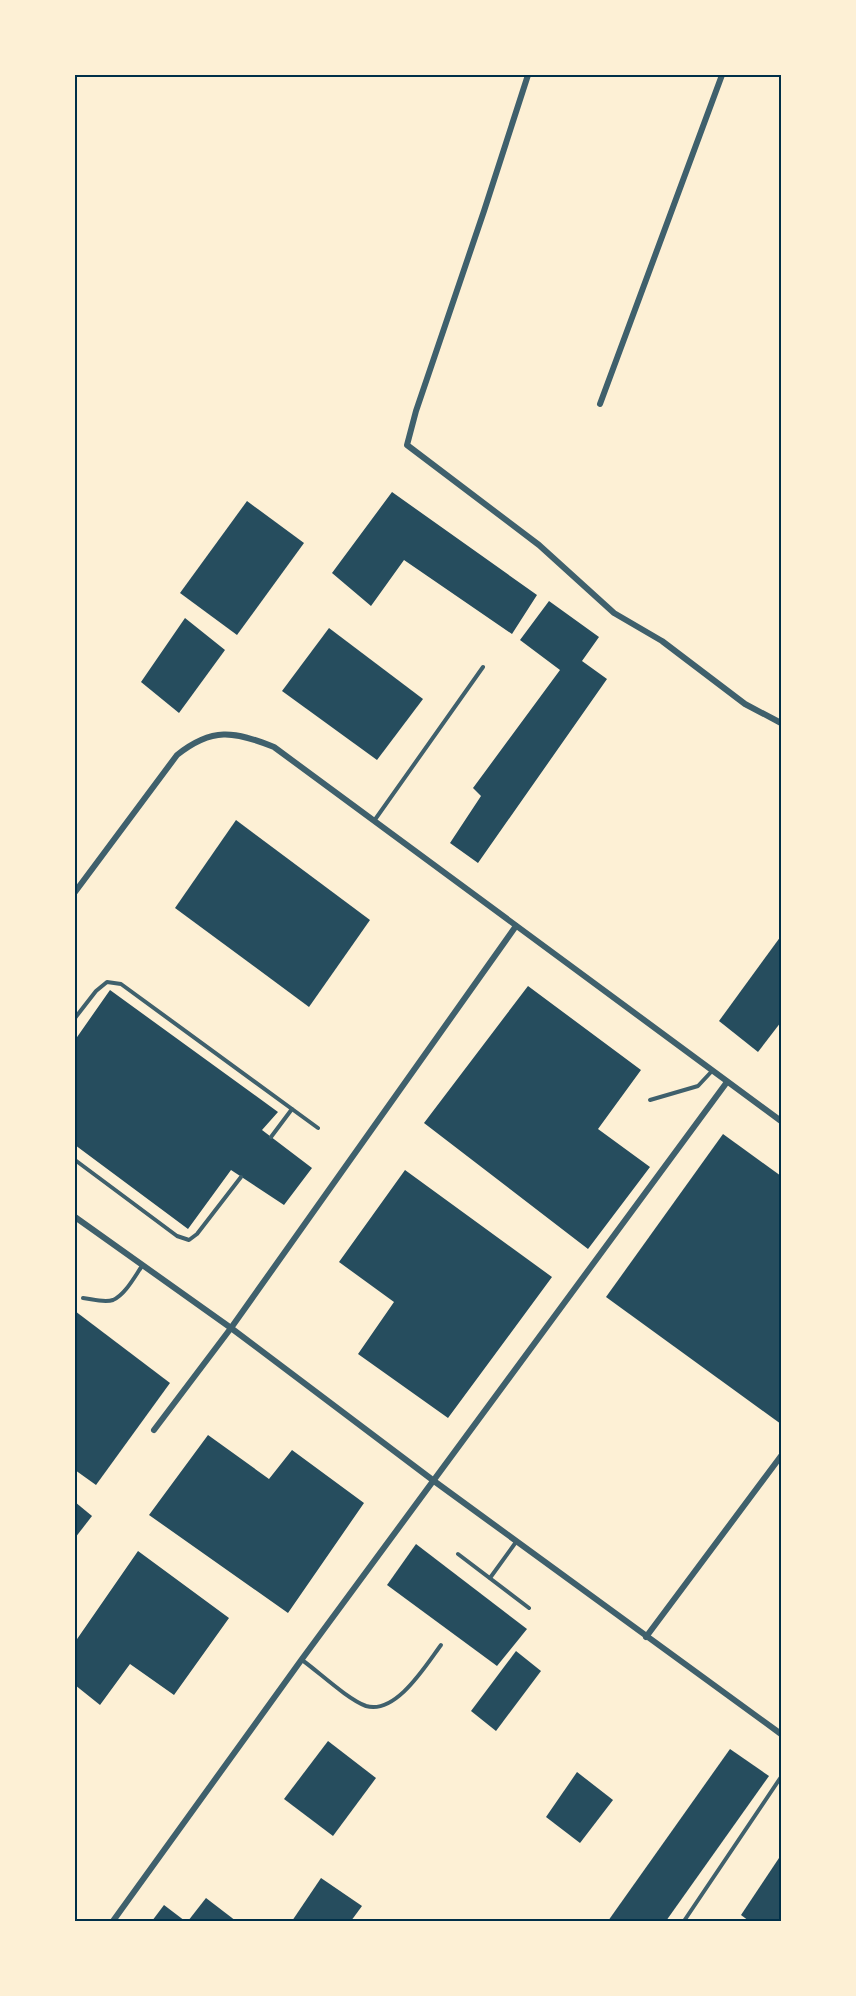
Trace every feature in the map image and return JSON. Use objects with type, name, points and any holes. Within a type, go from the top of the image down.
[{"type":"street","points":[[528,75],[416,411],[407,445],[539,545],[614,613],[662,641],[745,704],[781,723]]},
{"type":"street","points":[[600,405],[722,75]]},
{"type":"street","points":[[75,892],[177,755],[192,743],[212,735],[228,734],[251,738],[274,747],[781,1121]]},
{"type":"street","points":[[154,1430],[231,1328],[516,926]]},
{"type":"street","points":[[113,1921],[302,1659],[727,1082]]},
{"type":"street","points":[[75,1217],[231,1328],[516,1542],[781,1734]]},
{"type":"street","points":[[646,1637],[781,1456]]},
{"type":"lane","points":[[374,821],[483,668]]},
{"type":"lane","points":[[75,1018],[96,991],[107,982],[121,984],[318,1128]]},
{"type":"lane","points":[[650,1100],[698,1086],[712,1071]]},
{"type":"lane","points":[[271,1137],[292,1109]]},
{"type":"lane","points":[[75,1160],[177,1236],[189,1240],[197,1234],[241,1177]]},
{"type":"lane","points":[[82,1298],[113,1299],[123,1292],[143,1265]]},
{"type":"lane","points":[[490,1578],[516,1542]]},
{"type":"lane","points":[[458,1554],[529,1608]]},
{"type":"lane","points":[[302,1659],[357,1701],[369,1707],[380,1706],[406,1691],[441,1645]]},
{"type":"lane","points":[[684,1921],[781,1777]]},
{"type":"building","points":[[392,492],[537,595],[512,634],[404,560],[371,606],[332,573]]},
{"type":"building","points":[[247,501],[304,543],[237,635],[180,593]]},
{"type":"building","points":[[549,601],[599,637],[582,661],[607,679],[478,863],[450,843],[481,796],[473,788],[560,670],[520,640]]},
{"type":"building","points":[[185,618],[225,650],[179,713],[141,682]]},
{"type":"building","points":[[329,628],[423,699],[377,760],[282,691]]},
{"type":"building","points":[[236,820],[370,920],[309,1007],[175,908]]},
{"type":"building","points":[[781,936],[781,1022],[758,1052],[719,1021]]},
{"type":"building","points":[[528,986],[641,1070],[598,1129],[650,1167],[588,1249],[424,1123]]},
{"type":"building","points":[[110,990],[278,1112],[262,1130],[312,1168],[284,1205],[231,1170],[188,1229],[75,1145],[75,1040]]},
{"type":"building","points":[[723,1134],[781,1176],[781,1424],[606,1297]]},
{"type":"building","points":[[405,1170],[552,1277],[448,1418],[358,1354],[394,1302],[339,1262]]},
{"type":"building","points":[[75,1311],[170,1383],[96,1485],[75,1470]]},
{"type":"building","points":[[208,1435],[269,1479],[292,1450],[364,1503],[288,1613],[149,1515]]},
{"type":"building","points":[[75,1502],[92,1516],[75,1538]]},
{"type":"building","points":[[416,1544],[527,1629],[497,1666],[387,1585]]},
{"type":"building","points":[[138,1551],[229,1618],[174,1695],[130,1664],[100,1705],[75,1685],[75,1642]]},
{"type":"building","points":[[516,1651],[541,1671],[496,1731],[471,1711]]},
{"type":"building","points":[[328,1741],[376,1778],[333,1836],[284,1799]]},
{"type":"building","points":[[730,1749],[769,1776],[666,1921],[608,1921]]},
{"type":"building","points":[[577,1772],[613,1800],[580,1843],[546,1817]]},
{"type":"building","points":[[781,1855],[781,1921],[749,1921],[741,1915]]},
{"type":"building","points":[[321,1878],[362,1906],[351,1921],[292,1921]]},
{"type":"building","points":[[206,1898],[236,1921],[188,1921]]},
{"type":"building","points":[[164,1905],[185,1921],[152,1921]]}]
